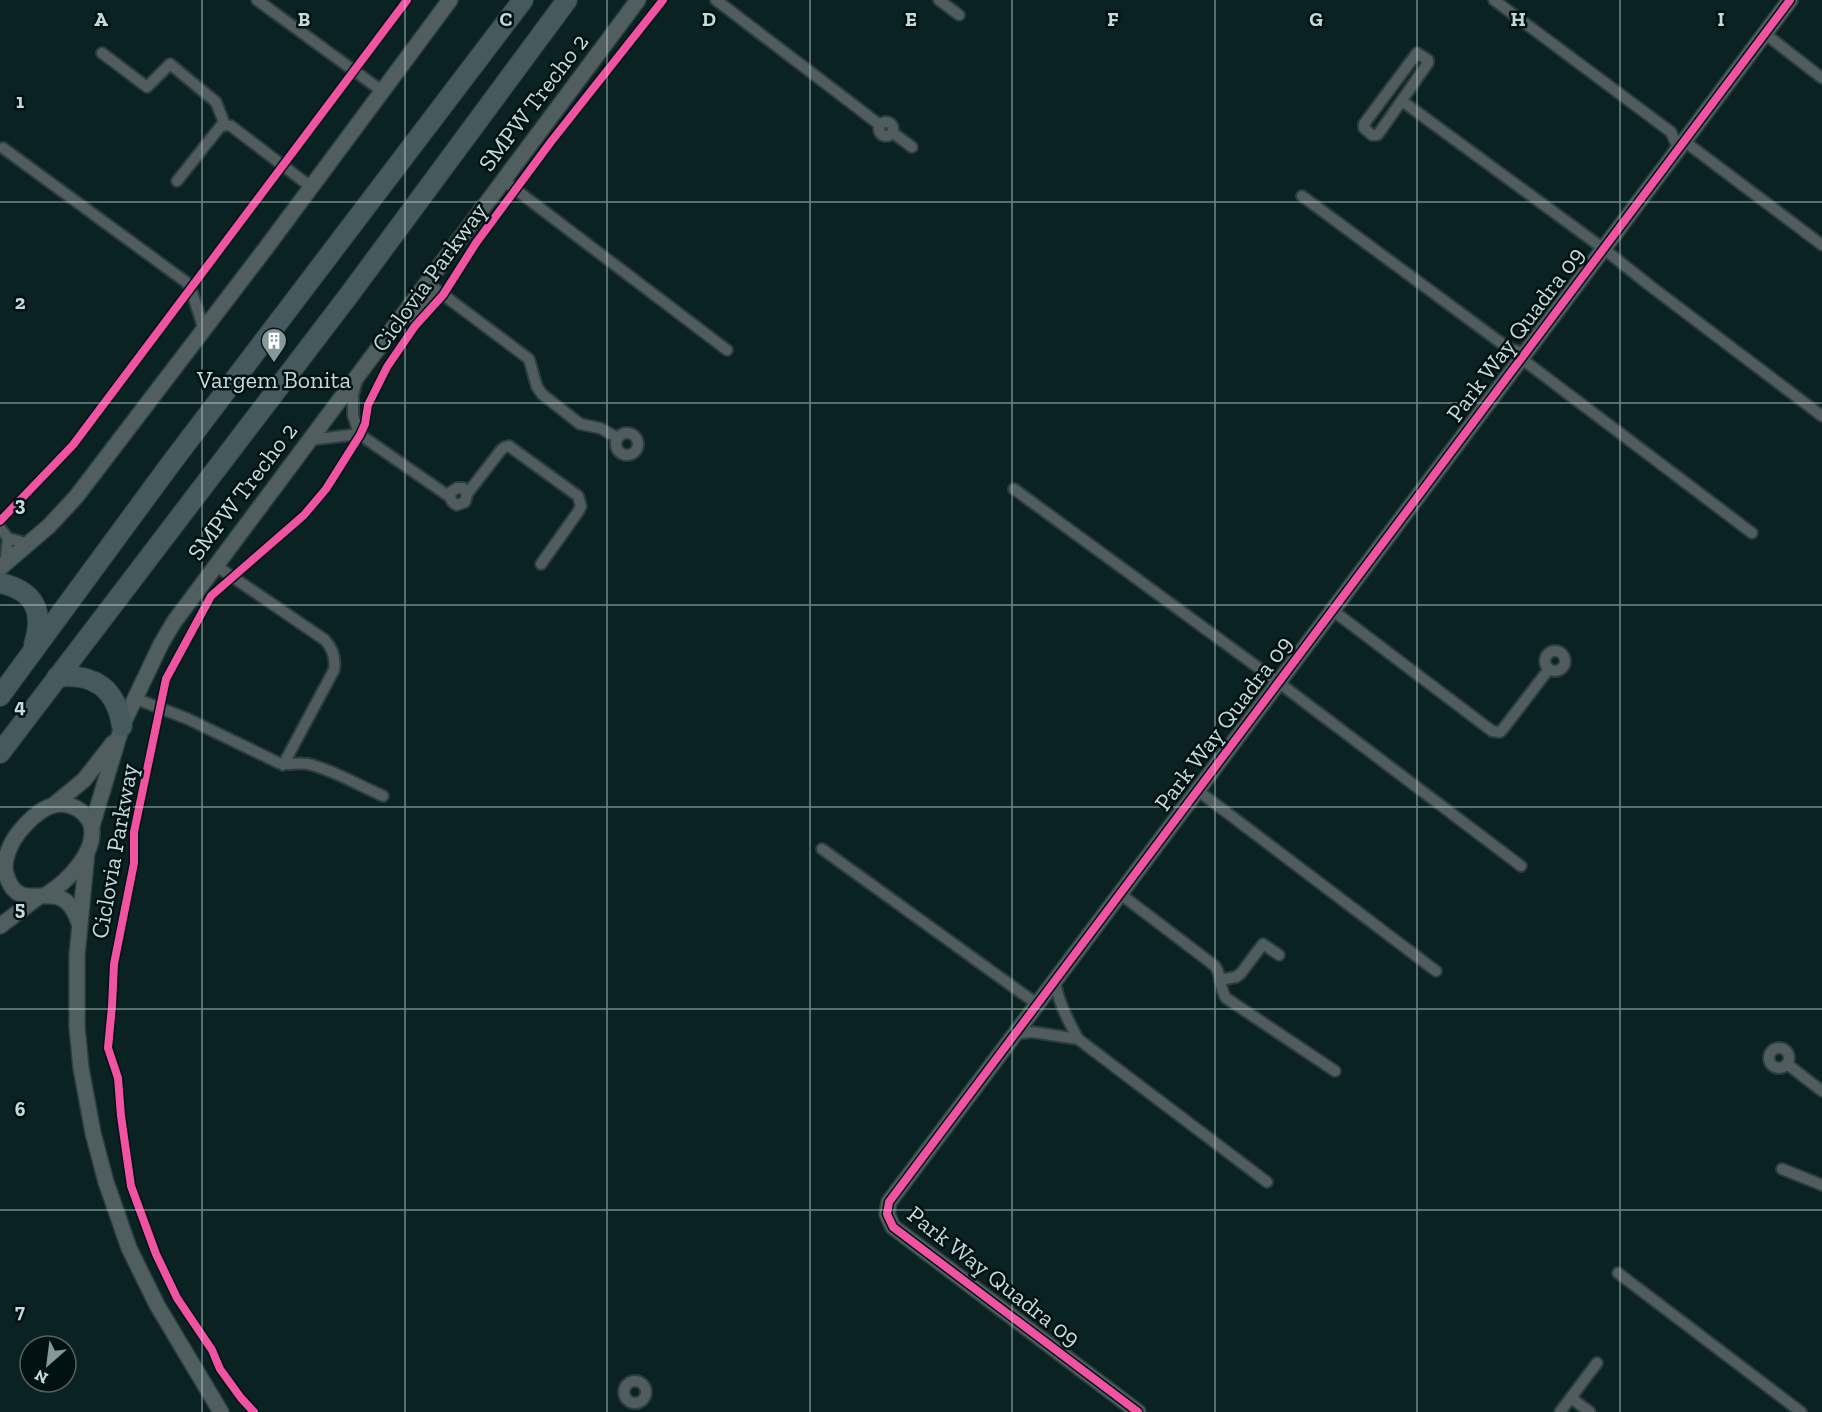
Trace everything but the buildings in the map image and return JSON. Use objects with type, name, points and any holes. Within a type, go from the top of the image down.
[{"type":"highway","points":[[0,696],[172,462],[522,0]]},
{"type":"highway","points":[[0,753],[349,295],[567,0]]},
{"type":"highway","points":[[0,584],[22,591],[36,607],[39,629],[31,656]]},
{"type":"highway","points":[[57,677],[80,676],[101,685],[111,697],[121,730]]},
{"type":"street","points":[[257,0],[382,91]]},
{"type":"street","points":[[3,566],[29,544],[76,497],[204,330],[450,0]]},
{"type":"street","name":"SMPW Trecho 2","points":[[121,730],[134,698],[170,629],[214,565],[638,0]]},
{"type":"street","points":[[716,0],[880,125],[879,131],[884,136],[893,133],[912,147]]},
{"type":"street","points":[[939,0],[959,15]]},
{"type":"street","points":[[1494,0],[1822,245]]},
{"type":"street","name":"Park Way Quadra 09","points":[[1138,1412],[893,1227],[887,1214],[889,1202],[1604,249],[1681,138],[1790,0]]},
{"type":"street","points":[[1764,33],[1822,78]]},
{"type":"street","points":[[102,53],[147,87],[170,64],[216,102],[225,125]]},
{"type":"street","points":[[1416,54],[1420,54],[1428,60],[1428,63],[1402,101],[1377,135],[1372,135],[1364,128],[1364,124],[1408,64],[1416,54]]},
{"type":"street","points":[[1402,101],[1604,249],[1822,416]]},
{"type":"street","points":[[177,181],[220,127],[225,125],[231,126],[311,187]]},
{"type":"street","points":[[3,148],[186,282],[191,288],[204,330]]},
{"type":"street","points":[[502,180],[727,350]]},
{"type":"street","points":[[1302,196],[1508,348],[1752,533]]},
{"type":"street","points":[[426,282],[529,359],[537,387],[542,394],[580,424],[600,428],[618,438]]},
{"type":"street","points":[[397,321],[410,318],[424,301],[441,293]]},
{"type":"street","points":[[358,373],[353,395],[353,415],[359,434],[450,497],[453,490],[457,488],[463,488],[467,494],[501,450],[509,446],[578,496],[581,506],[578,512],[541,564]]},
{"type":"street","points":[[308,440],[359,434]]},
{"type":"street","points":[[1014,489],[1278,682],[1521,866]]},
{"type":"street","points":[[0,528],[8,538],[29,544]]},
{"type":"street","points":[[3,566],[8,538]]},
{"type":"street","points":[[214,565],[325,640],[331,646],[334,654],[334,670],[283,765]]},
{"type":"street","points":[[1332,610],[1496,732],[1503,729],[1549,669]]},
{"type":"street","points":[[134,698],[188,719],[283,765],[299,763],[312,765],[383,796]]},
{"type":"street","name":"Ciclovia Parkway","points":[[56,803],[84,780],[121,730]]},
{"type":"street","name":"Ciclovia Parkway","points":[[92,826],[121,730]]},
{"type":"street","points":[[1197,790],[1436,971]]},
{"type":"street","points":[[0,888],[9,849],[17,835],[35,815],[56,803],[68,804],[79,809],[88,818],[92,826],[87,852],[79,866],[66,881],[0,926]]},
{"type":"street","points":[[822,849],[1037,1004]]},
{"type":"street","name":"Ciclovia Parkway","points":[[79,925],[87,852]]},
{"type":"street","points":[[5,873],[11,886],[19,894],[28,898],[42,896]]},
{"type":"street","points":[[1119,893],[1207,959],[1218,970],[1223,994],[1230,1002],[1335,1071]]},
{"type":"street","name":"Ciclovia Parkway","points":[[42,896],[57,895],[70,904],[75,910],[79,925]]},
{"type":"street","points":[[79,925],[78,1037],[93,1133],[106,1182],[129,1248],[152,1295],[221,1412]]},
{"type":"street","points":[[1220,980],[1236,977],[1241,973],[1263,944],[1279,955]]},
{"type":"street","points":[[1055,979],[1057,993],[1066,1017],[1078,1039],[1267,1182]]},
{"type":"street","points":[[1053,1034],[1066,1017]]},
{"type":"street","points":[[1014,1034],[1023,1032],[1053,1034],[1078,1039]]},
{"type":"street","points":[[1787,1064],[1822,1091]]},
{"type":"street","points":[[1782,1169],[1822,1185]]},
{"type":"street","points":[[1618,1273],[1801,1412]]},
{"type":"street","points":[[1560,1412],[1597,1363]]},
{"type":"street","points":[[1571,1398],[1590,1412]]},
{"type":"cycle path","points":[[0,521],[73,445],[407,0]]},
{"type":"cycle path","points":[[254,1412],[220,1369],[212,1350],[177,1298],[156,1254],[131,1186],[118,1078],[108,1048],[114,964],[134,863],[134,832],[166,679],[211,596],[304,515],[326,489],[360,435],[365,424],[368,405],[387,367],[415,326],[443,295],[476,243],[550,143],[663,0]]},
{"type":"cycle path","points":[[1138,1412],[893,1227],[887,1214],[889,1202],[1790,0]]},
{"type":"place","name":"Vargem Bonita","points":[[274,364]]}]
